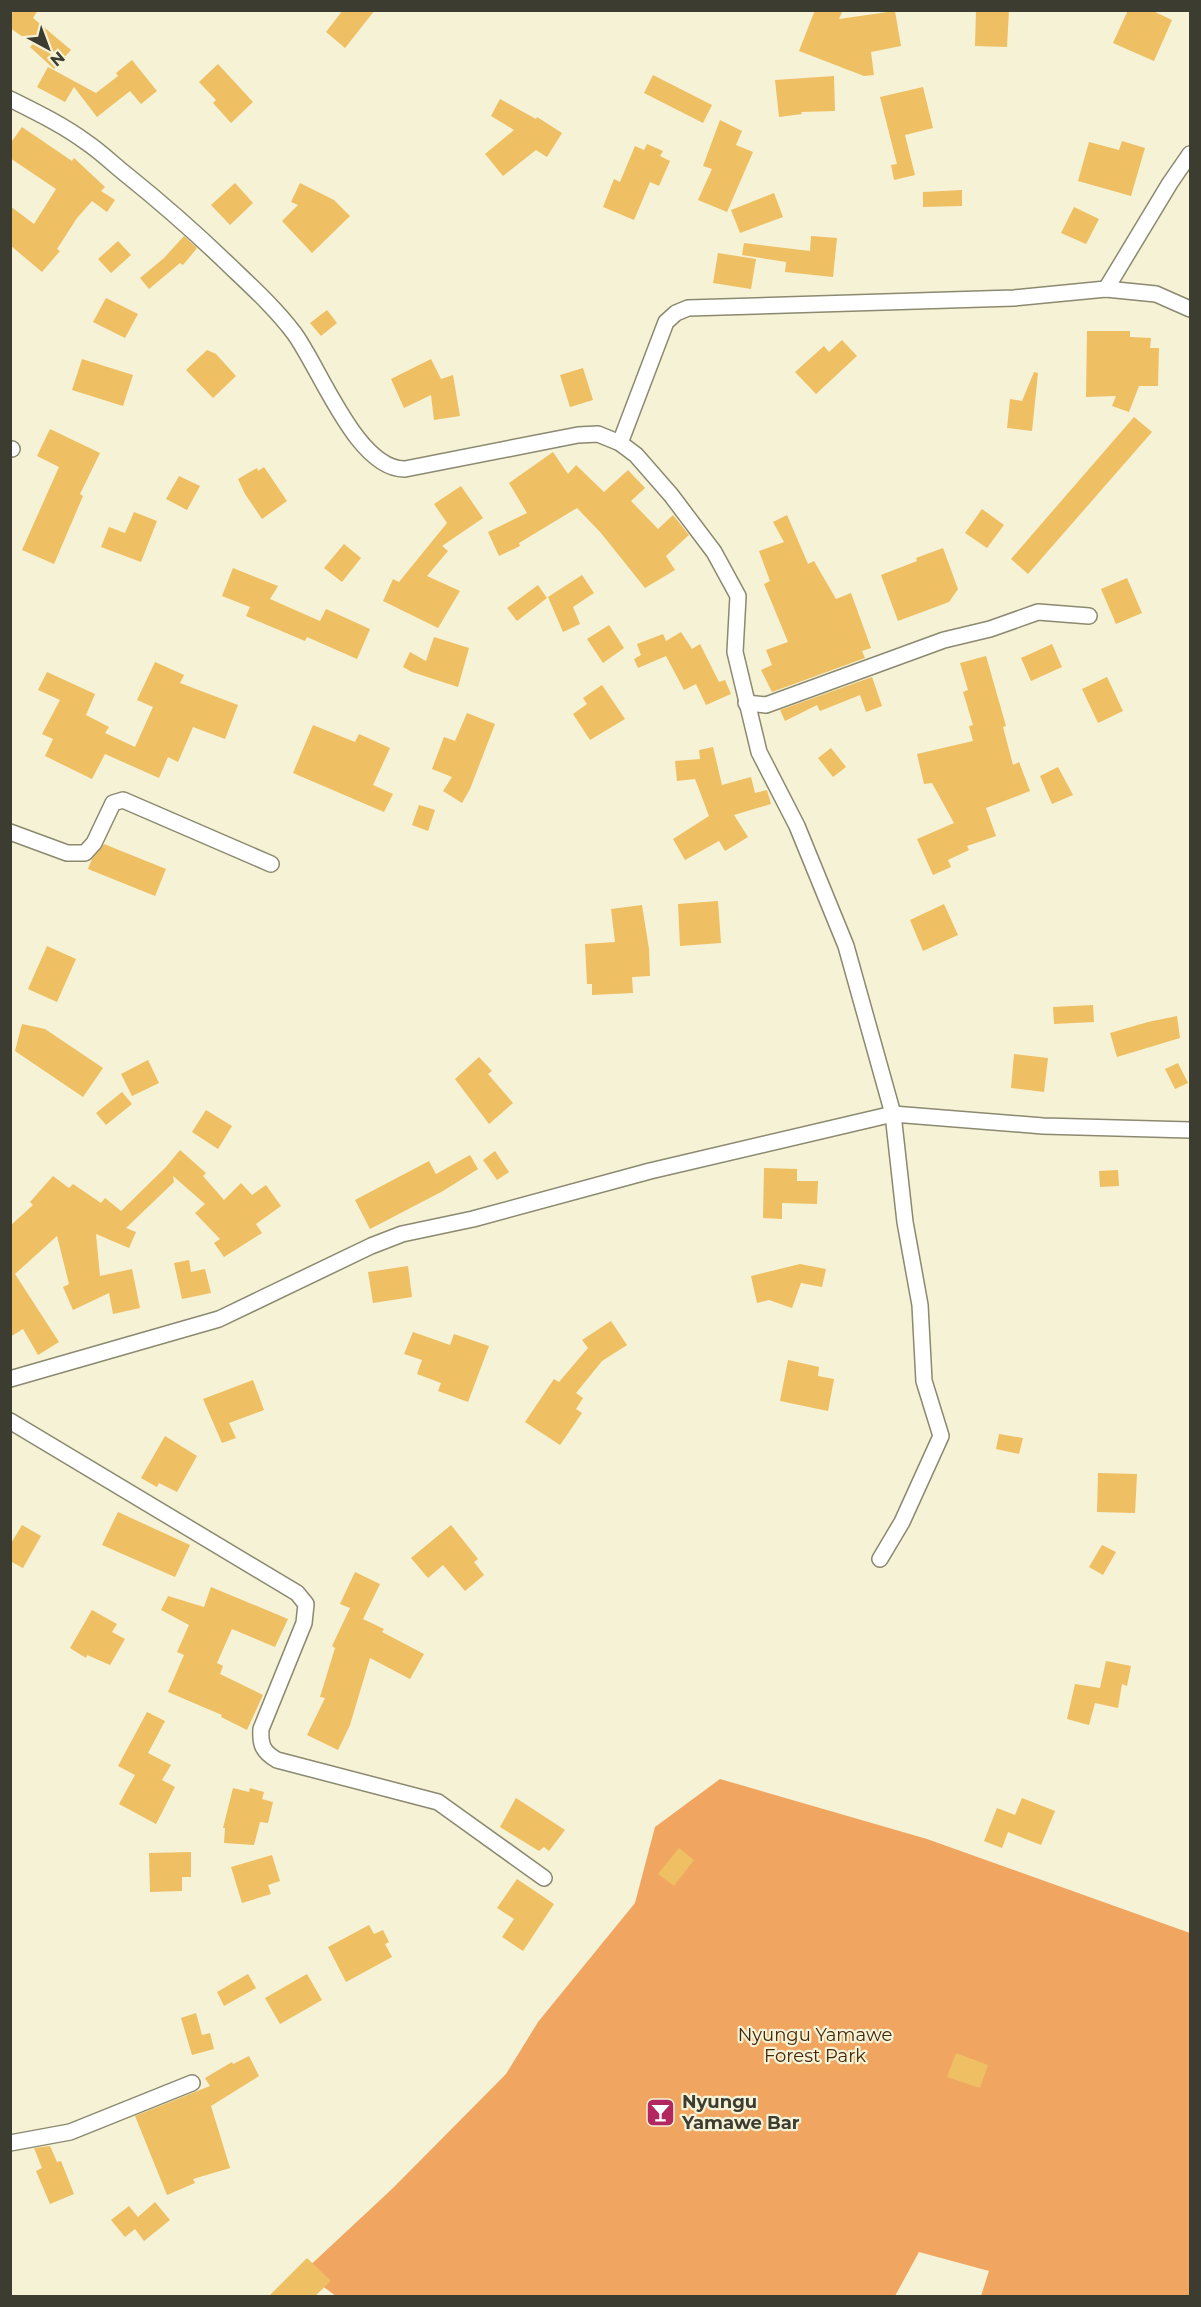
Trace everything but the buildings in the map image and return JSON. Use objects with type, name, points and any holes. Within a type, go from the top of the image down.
[{"type":"street","points":[[10,99],[86,141],[205,241],[277,313],[295,335],[345,420],[374,458],[386,466],[395,470],[405,469],[578,435],[598,434],[620,443],[636,455],[677,503],[714,552],[738,596],[735,652],[759,752],[797,826],[846,946],[892,1114],[905,1222],[920,1305],[924,1381],[941,1436],[902,1522],[880,1559]]},
{"type":"street","points":[[1106,289],[1170,183],[1191,154]]},
{"type":"street","points":[[620,443],[666,322],[676,312],[688,308],[1014,298],[1106,289],[1156,294],[1191,309]]},
{"type":"street","points":[[746,703],[766,705],[944,640],[990,629],[1038,612],[1089,616]]},
{"type":"street","points":[[10,832],[67,853],[85,853],[94,843],[114,803],[123,800],[272,864]]},
{"type":"street","points":[[10,1379],[219,1319],[361,1250],[402,1234],[473,1219],[650,1171],[892,1114],[1043,1126],[1191,1130]]},
{"type":"street","points":[[10,1421],[297,1593],[306,1605],[304,1623],[261,1729],[260,1742],[266,1754],[277,1760],[438,1802],[544,1878]]},
{"type":"street","points":[[10,2143],[70,2132],[192,2083]]},
{"type":"green space","name":"Nyungu Yamawe Forest Park","points":[[720,1779],[927,1839],[1190,1933],[1190,2296],[981,2296],[989,2271],[919,2252],[895,2296],[336,2296],[303,2272],[393,2188],[506,2074],[538,2022],[635,1903],[655,1827]]},
{"type":"place","name":"Nyungu Yamawe Bar","points":[[661,2112]]}]
